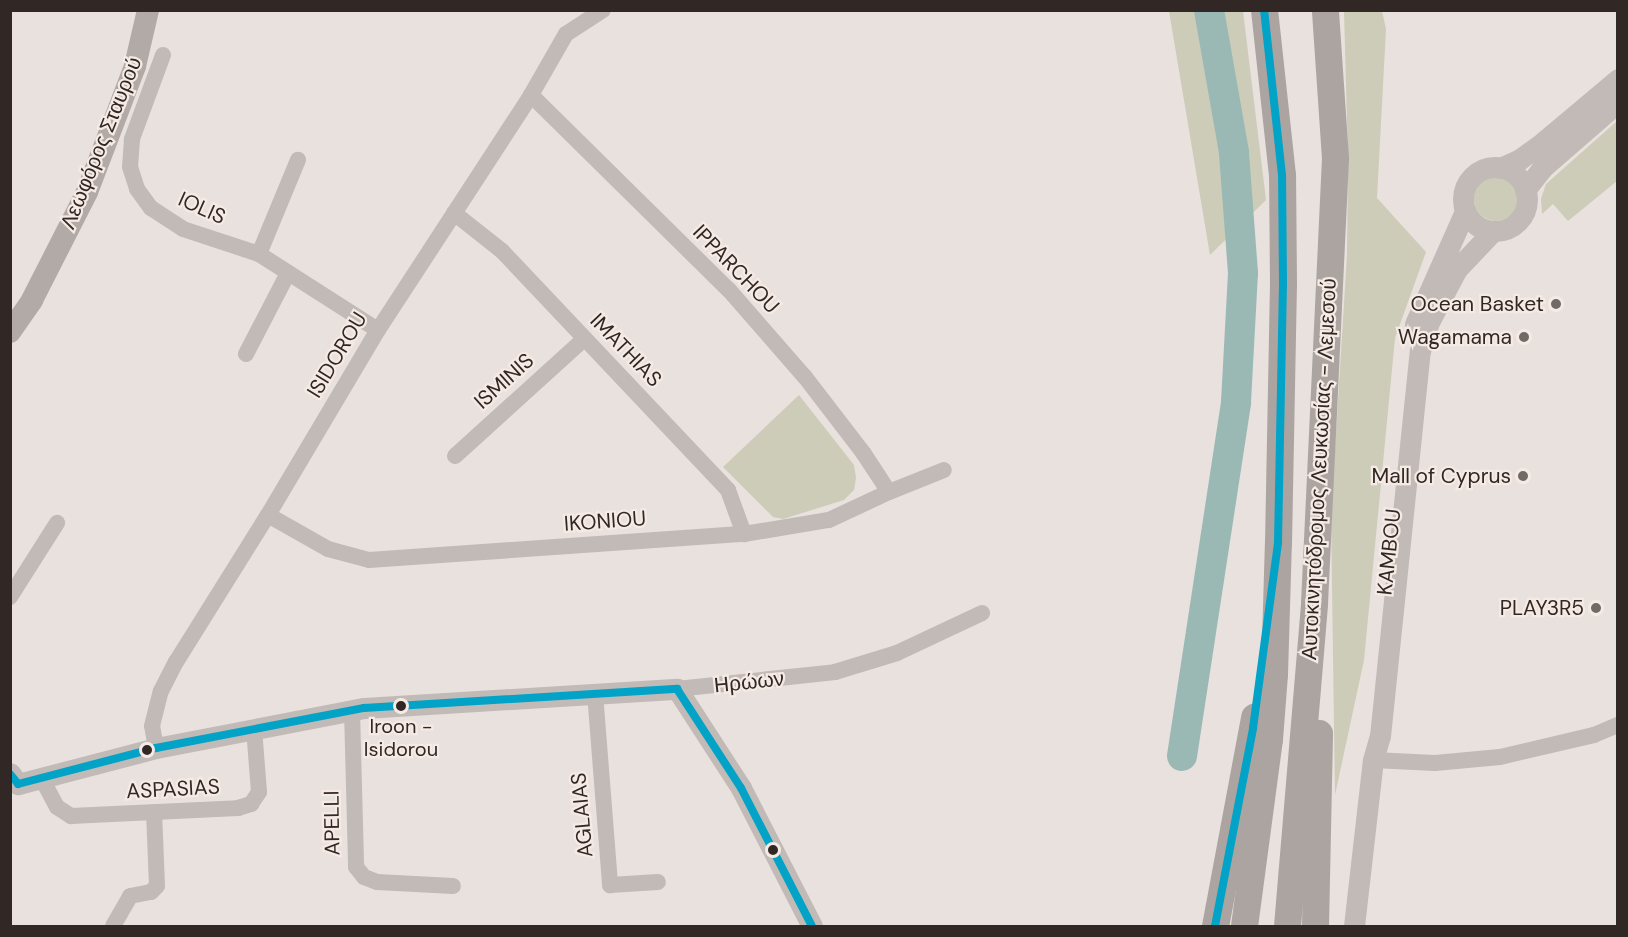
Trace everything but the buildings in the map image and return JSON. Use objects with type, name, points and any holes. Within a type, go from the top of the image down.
[{"type":"highway","points":[[1244,927],[1269,739],[1274,674],[1278,543],[1283,284],[1282,175],[1264,10]]},
{"type":"highway","name":"Αυτοκινητόδρομος Λευκωσίας - Λεμεσού","points":[[1287,927],[1314,603],[1335,158],[1325,10]]},
{"type":"highway","points":[[1215,927],[1253,728],[1278,543]]},
{"type":"highway","points":[[1314,603],[1320,747],[1315,927]]},
{"type":"main road","name":"Λεωφόρος Σταυρού","points":[[10,332],[32,300],[87,192],[135,66],[148,11]]},
{"type":"street","name":"ISIDOROU","points":[[156,748],[152,726],[161,692],[176,662],[268,515],[378,330],[531,95],[566,34],[603,10]]},
{"type":"street","name":"IOLIS","points":[[164,55],[132,139],[130,167],[137,189],[151,208],[183,229],[259,254],[378,330]]},
{"type":"street","points":[[1500,168],[1520,159],[1543,142],[1617,79]]},
{"type":"street","name":"IPPARCHOU","points":[[531,95],[729,290],[805,377],[889,492]]},
{"type":"street","points":[[1525,190],[1542,168],[1617,102]]},
{"type":"street","points":[[259,254],[298,160]]},
{"type":"street","points":[[1487,168],[1500,168],[1511,172],[1520,180],[1525,190],[1524,211],[1519,220],[1510,227],[1493,231],[1481,228],[1471,221],[1465,211],[1463,198],[1466,184],[1475,174],[1487,168]]},
{"type":"street","name":"KAMBOU","points":[[1373,760],[1370,730],[1408,367],[1416,320],[1465,211]]},
{"type":"street","name":"IMATHIAS","points":[[454,213],[502,251],[728,490],[744,534]]},
{"type":"street","name":"KAMBOU","points":[[1354,927],[1373,760],[1380,736],[1420,351],[1429,322],[1457,269],[1493,231]]},
{"type":"street","points":[[246,354],[288,273]]},
{"type":"street","name":"ISMINIS","points":[[455,456],[584,339]]},
{"type":"street","name":"IKONIOU","points":[[268,515],[328,549],[369,560],[744,534],[829,520],[944,470]]},
{"type":"street","points":[[10,597],[57,523]]},
{"type":"street","name":"Ηρώων","points":[[13,781],[40,777],[156,748],[352,710],[677,689],[835,672],[897,653],[982,613]]},
{"type":"street","points":[[677,689],[741,788],[812,927]]},
{"type":"street","name":"AGLAIAS","points":[[595,693],[610,885],[658,882]]},
{"type":"street","name":"APELLI","points":[[352,710],[356,867],[364,877],[377,882],[453,886]]},
{"type":"street","points":[[1373,760],[1435,763],[1500,757],[1594,735],[1617,725]]},
{"type":"street","name":"ASPASIAS","points":[[40,777],[57,807],[71,816],[238,808],[251,804],[259,792],[254,729]]},
{"type":"street","points":[[113,927],[130,896],[151,892],[157,886],[154,812]]},
{"type":"green space","points":[[1169,11],[1243,11],[1266,200],[1210,255]]},
{"type":"green space","points":[[1344,11],[1382,11],[1386,29],[1377,198],[1426,252],[1395,338],[1364,660],[1335,795],[1331,515],[1347,255],[1348,156]]},
{"type":"green space","points":[[1617,121],[1617,181],[1568,221],[1553,204],[1542,214],[1541,199],[1546,184]]},
{"type":"green space","points":[[1496,177],[1505,178],[1512,183],[1517,190],[1517,208],[1512,215],[1505,220],[1496,221],[1487,220],[1480,215],[1475,208],[1474,199],[1475,190],[1480,183],[1487,178]]},
{"type":"green space","points":[[799,395],[854,465],[856,478],[854,490],[844,500],[783,519],[773,517],[723,467]]},
{"type":"waterway","points":[[1182,756],[1236,402],[1243,273],[1234,152],[1209,10]]},
{"type":"transit line","points":[[1215,926],[1253,728],[1278,543],[1283,284],[1282,175],[1264,10]]},
{"type":"transit line","points":[[10,774],[18,784],[156,748],[364,708],[677,689],[741,788],[812,926]]},
{"type":"place","name":"Ocean Basket","points":[[1556,304]]},
{"type":"place","name":"Wagamama","points":[[1524,337]]},
{"type":"place","name":"Mall of Cyprus","points":[[1523,476]]},
{"type":"place","name":"PLAY3R5","points":[[1596,608]]},
{"type":"place","name":"Iroon - Isidorou","points":[[401,706]]}]
